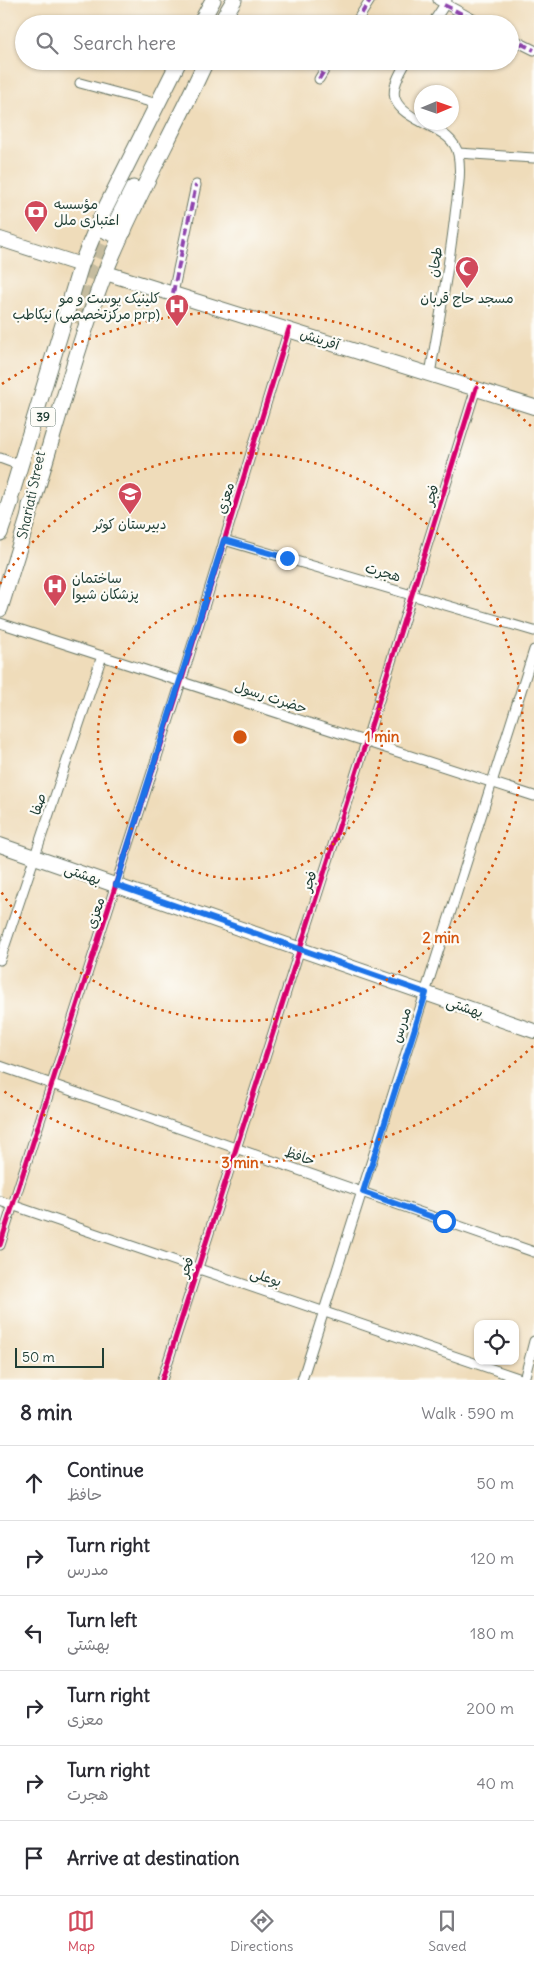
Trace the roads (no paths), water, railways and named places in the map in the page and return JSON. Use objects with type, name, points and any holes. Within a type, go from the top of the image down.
[{"type":"main road","points":[[205,15],[213,0]]},
{"type":"main road","points":[[207,15],[213,0]]},
{"type":"main road","points":[[227,15],[233,3]]},
{"type":"main road","points":[[7,510],[19,465],[75,321],[106,272],[113,223],[158,104],[175,70]]},
{"type":"main road","points":[[113,223],[185,70]]},
{"type":"main road","points":[[113,223],[191,70]]},
{"type":"main road","points":[[75,321],[81,264],[113,223],[201,70]]},
{"type":"main road","points":[[81,264],[106,272]]},
{"type":"main road","name":"Shariati Street","points":[[0,533],[7,510],[27,468],[75,321]]},
{"type":"main road","name":"Shariati Street","points":[[0,609],[29,515],[34,471],[75,321]]},
{"type":"street","points":[[361,15],[370,0]]},
{"type":"street","points":[[436,15],[443,2],[466,15]]},
{"type":"street","points":[[519,42],[534,50]]},
{"type":"street","points":[[319,79],[324,70]]},
{"type":"street","points":[[401,70],[394,88],[394,95],[405,114],[414,118]]},
{"type":"street","points":[[80,83],[158,104]]},
{"type":"street","points":[[437,130],[452,141],[458,153],[534,158]]},
{"type":"street","name":"طحان","points":[[430,374],[452,242],[459,169],[458,153]]},
{"type":"street","points":[[173,293],[196,185]]},
{"type":"street","points":[[0,239],[81,264]]},
{"type":"street","name":"آفرینش","points":[[106,272],[534,407]]},
{"type":"street","name":"معزی","points":[[0,1245],[116,885],[289,329]]},
{"type":"street","name":"فجر","points":[[162,1380],[298,949],[366,742],[476,388]]},
{"type":"street","points":[[0,458],[19,465]]},
{"type":"street","name":"هجرت","points":[[224,540],[534,631]]},
{"type":"street","name":"حضرت رسول","points":[[0,623],[534,796]]},
{"type":"street","name":"مدرس","points":[[302,1380],[534,650]]},
{"type":"street","name":"صفا","points":[[0,960],[102,656]]},
{"type":"street","name":"بهشتی","points":[[0,845],[534,1030]]},
{"type":"street","name":"حافظ","points":[[0,1066],[534,1252]]},
{"type":"street","name":"بوعلی","points":[[0,1201],[524,1380]]},
{"type":"street","points":[[524,1380],[534,1340]]},
{"type":"tunnel","points":[[72,322],[90,266],[111,219]]},
{"type":"place","name":"مؤسسه اعتباری ملل","points":[[36,233]]},
{"type":"place","name":"مسجد حاج قربان","points":[[467,289]]},
{"type":"place","name":"کلینیک پوست و مو نیکاطب (مرکزتخصصی prp)","points":[[177,327]]},
{"type":"place","name":"دبیرستان کوثر","points":[[130,515]]},
{"type":"place","name":"ساختمان پزشکان شیوا","points":[[55,607]]}]
